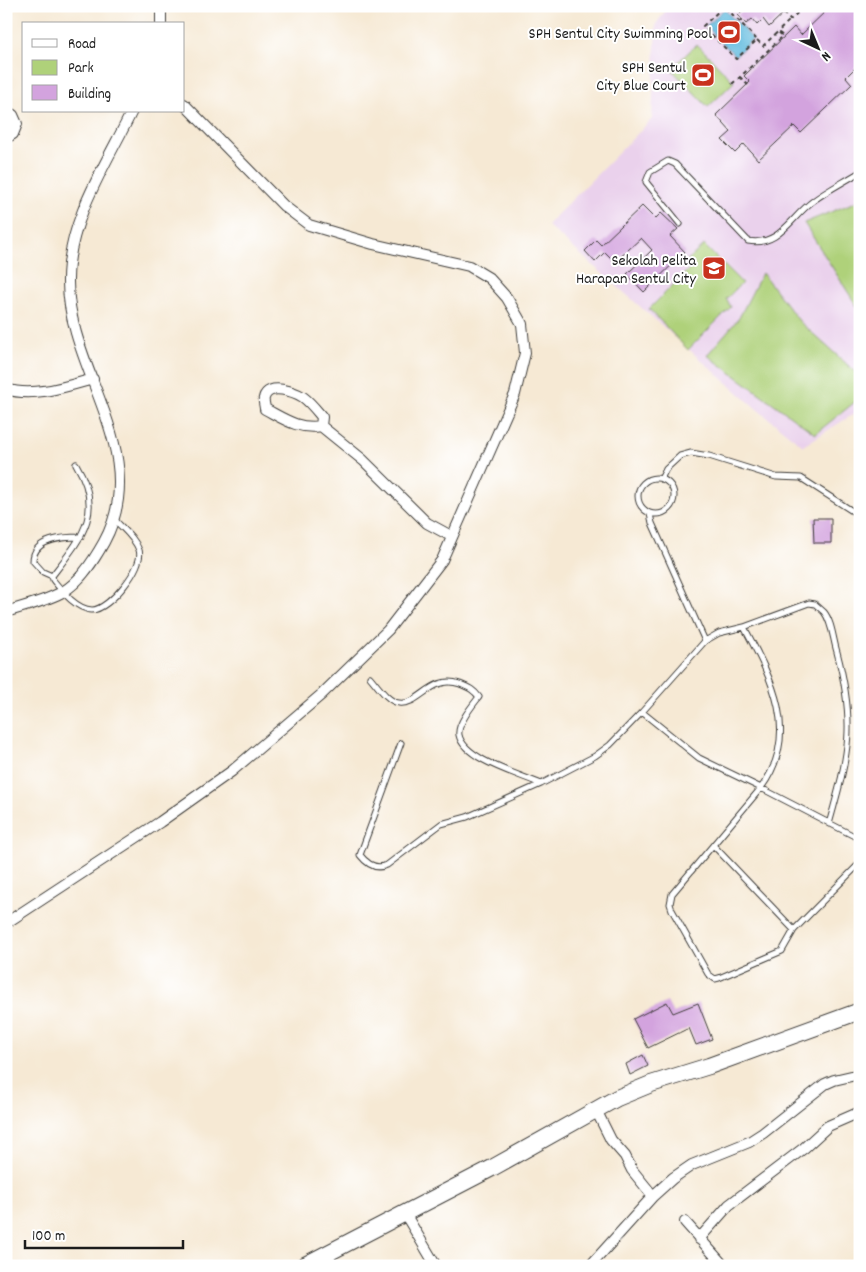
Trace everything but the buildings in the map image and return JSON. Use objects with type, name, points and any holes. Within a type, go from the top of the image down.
[{"type":"main road","points":[[303,1266],[492,1168],[596,1110],[651,1084],[709,1066],[860,1011]]},
{"type":"street","points":[[160,22],[161,6]]},
{"type":"street","points":[[6,923],[188,802],[232,770],[321,695],[388,630],[442,560],[515,394],[525,353],[522,324],[507,298],[489,278],[470,266],[373,244],[309,225],[284,206],[185,105]]},
{"type":"street","points":[[6,111],[13,115],[17,124],[14,134],[6,138]]},
{"type":"street","points":[[6,612],[63,592],[90,565],[115,520],[120,481],[118,463],[70,311],[68,278],[70,254],[78,225],[93,189],[132,112]]},
{"type":"street","points":[[6,389],[28,392],[63,388],[93,379]]},
{"type":"street","points":[[321,426],[322,417],[302,397],[289,391],[275,390],[267,392],[264,398],[265,410],[292,424],[307,428],[321,426],[363,460],[416,514],[451,536]]},
{"type":"street","points":[[590,1266],[653,1196],[692,1165],[749,1142],[825,1084],[860,1074]]},
{"type":"street","points":[[596,1110],[611,1140],[625,1156],[632,1170],[653,1196]]},
{"type":"street","points":[[699,1239],[729,1205],[804,1148],[828,1126],[860,1112]]},
{"type":"street","points":[[404,1212],[436,1266]]},
{"type":"street","points":[[685,1222],[699,1239],[706,1243],[724,1266]]},
{"type":"lane","points":[[680,224],[646,182],[650,172],[668,161],[675,164],[748,241],[760,244],[775,237],[812,201],[860,172]]},
{"type":"lane","points":[[661,478],[666,469],[680,456],[691,453],[709,456],[776,477],[801,478],[860,516]]},
{"type":"lane","points":[[52,576],[82,537],[89,517],[89,493],[76,464]]},
{"type":"lane","points":[[650,514],[660,514],[672,504],[672,489],[661,478],[651,478],[639,488],[639,504],[650,514],[652,523],[705,641]]},
{"type":"lane","points":[[82,537],[60,537],[43,544],[35,552],[33,561],[52,576],[63,592],[79,605],[92,610],[101,608],[120,591],[140,562],[140,551],[132,537],[115,520]]},
{"type":"lane","points":[[402,743],[360,855],[373,866],[381,867],[387,865],[441,824],[467,817],[541,784],[595,756],[610,745],[642,712],[705,641],[720,633],[744,627],[809,603],[820,608],[827,616],[846,687],[849,720],[844,769],[829,824]]},
{"type":"lane","points":[[744,627],[770,678],[781,728],[778,760],[762,788],[672,894],[670,904],[708,974],[715,979],[779,953],[785,948],[794,930],[860,864]]},
{"type":"lane","points":[[6,649],[9,660],[6,664]]},
{"type":"lane","points":[[370,677],[384,693],[396,703],[401,704],[411,700],[435,684],[454,682],[473,689],[478,697],[460,727],[459,736],[480,757],[495,766],[541,784]]},
{"type":"lane","points":[[642,712],[692,754],[860,839]]},
{"type":"lane","points":[[713,845],[794,930]]},
{"type":"path","points":[[757,40],[736,59],[703,26],[724,6],[763,46],[805,6]]},
{"type":"path","points":[[819,6],[825,12]]},
{"type":"path","points":[[784,14],[790,20]]},
{"type":"path","points":[[732,84],[783,36],[778,32]]},
{"type":"path","points":[[740,77],[748,85]]},
{"type":"shaded area","name":"Sekolah Pelita Harapan Sentul City","points":[[669,6],[860,6],[860,200],[804,223],[860,311],[860,410],[803,446],[757,409],[547,225],[652,119],[656,24]]},
{"type":"green space","name":"SPH Sentul City Blue Court","points":[[697,44],[734,82],[708,107],[671,69]]},
{"type":"green space","points":[[860,200],[860,311],[804,223]]},
{"type":"green space","points":[[704,245],[742,283],[726,299],[731,307],[688,350],[649,309],[691,267],[687,261]]},
{"type":"green space","points":[[762,273],[800,322],[860,376],[860,398],[815,434],[707,355],[739,318]]},
{"type":"water","name":"SPH Sentul City Swimming Pool","points":[[724,9],[753,39],[735,56],[706,26]]},
{"type":"place","name":"SPH Sentul City Swimming Pool","points":[[729,32]]},
{"type":"place","name":"SPH Sentul City Blue Court","points":[[703,75]]},
{"type":"place","name":"Sekolah Pelita Harapan Sentul City","points":[[714,268]]}]
